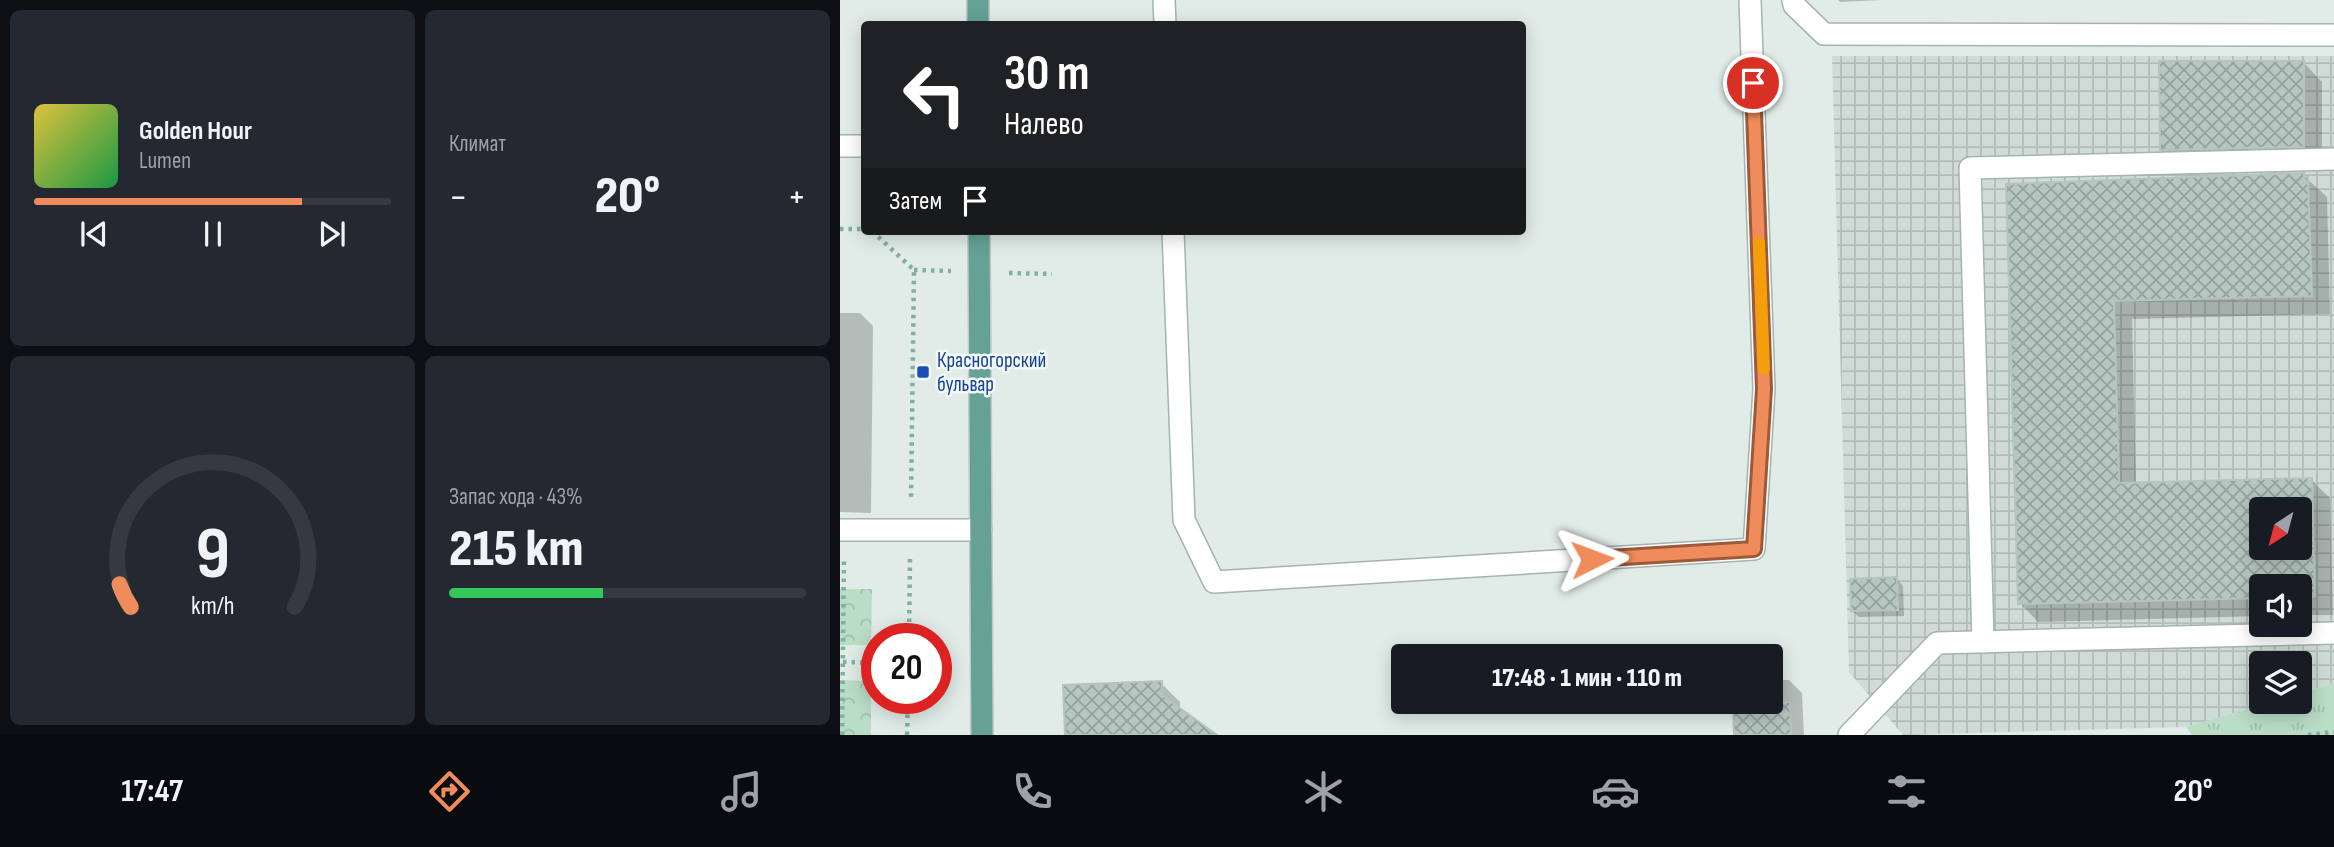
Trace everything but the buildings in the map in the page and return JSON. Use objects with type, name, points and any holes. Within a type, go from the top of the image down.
[{"type":"main road","points":[[978,0],[978,21]]},
{"type":"main road","points":[[979,235],[982,735]]},
{"type":"street","points":[[1164,0],[1165,21]]},
{"type":"street","points":[[1173,235],[1184,520],[1214,582],[1754,549],[1764,389],[1750,0]]},
{"type":"street","points":[[1793,0],[1794,5],[1824,34],[2334,35]]},
{"type":"street","points":[[840,146],[861,146]]},
{"type":"street","points":[[1983,642],[1970,168],[2334,159]]},
{"type":"street","points":[[842,530],[981,530]]},
{"type":"street","points":[[1849,735],[1937,643],[2334,633]]},
{"type":"path","points":[[840,229],[861,229]]},
{"type":"path","points":[[876,235],[914,270],[909,623]]},
{"type":"path","points":[[842,530],[842,735]]},
{"type":"path","points":[[841,662],[861,663]]},
{"type":"path","points":[[907,735],[908,714]]},
{"type":"path","points":[[2308,735],[2334,732]]},
{"type":"shaded area","points":[[1832,56],[2334,56],[2334,683],[2312,689],[2312,651],[2249,651],[2249,708],[2186,727],[1903,735],[1849,672]]},
{"type":"green space","points":[[840,589],[872,589],[871,623],[861,623],[861,645],[840,645]]},
{"type":"green space","points":[[840,680],[861,681],[861,714],[871,714],[871,735],[840,735]]},
{"type":"green space","points":[[2334,683],[2334,735],[2192,735],[2186,727],[2249,708],[2249,714],[2312,714],[2312,689]]},
{"type":"slow traffic","points":[[1759,243],[1764,369]]},
{"type":"place","name":"Красногорский бульвар","points":[[923,372]]},
{"type":"route","points":[[1592,559],[1754,549],[1764,389],[1753,83]]}]
